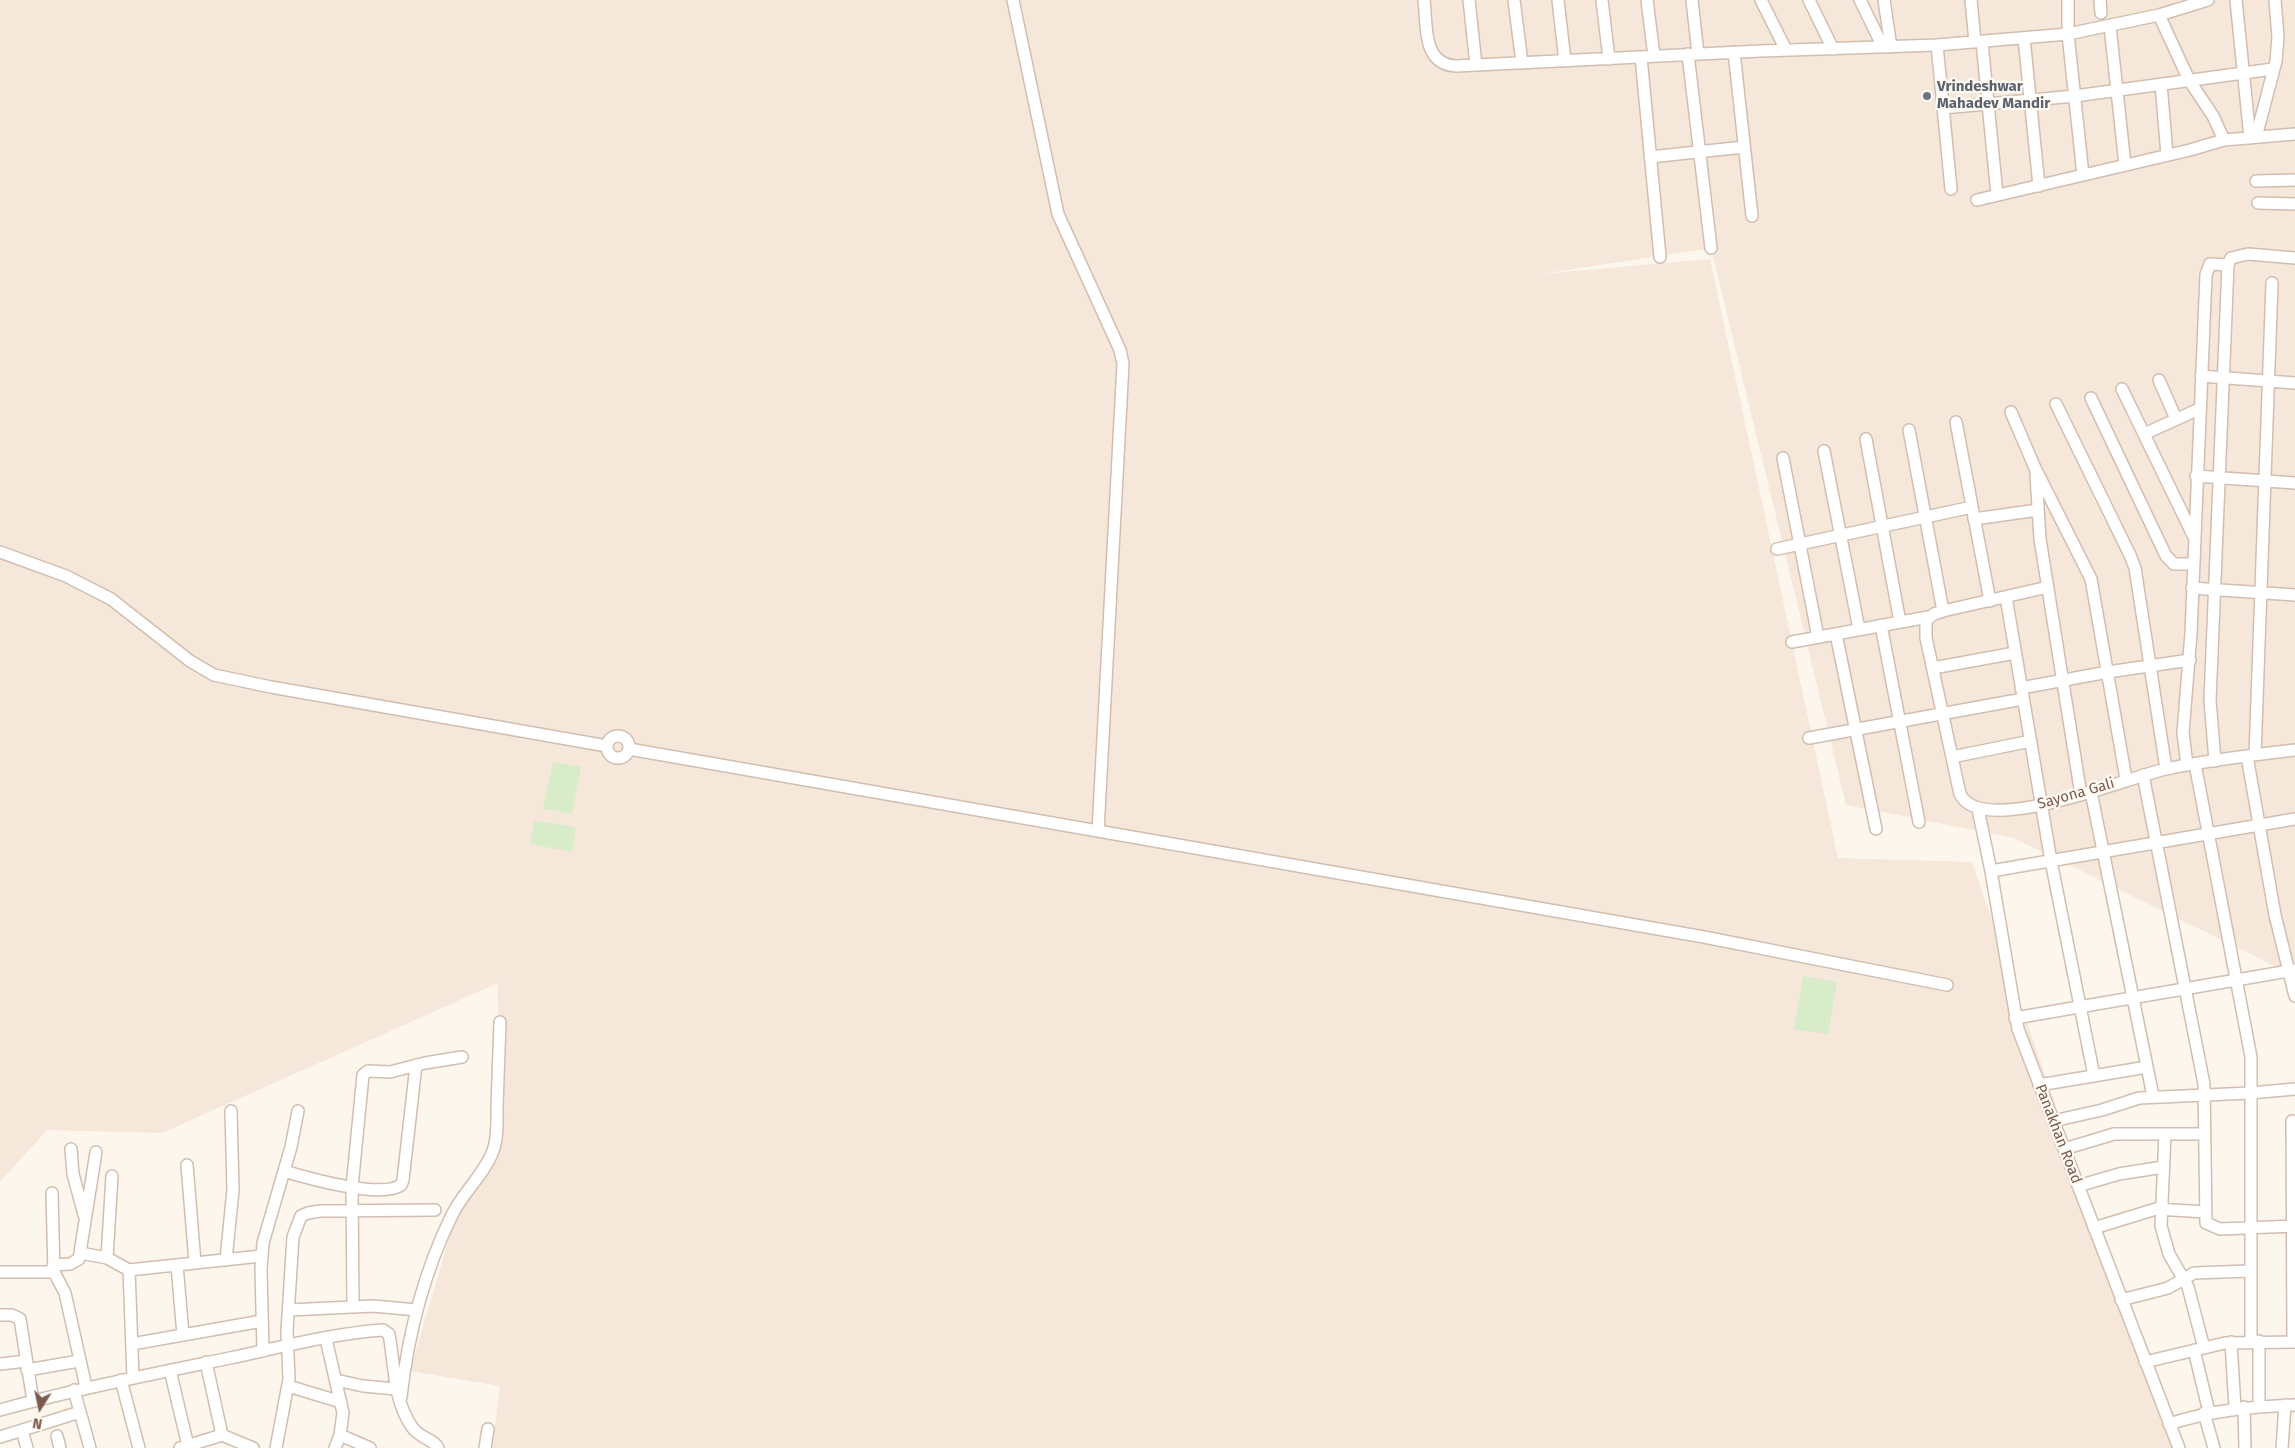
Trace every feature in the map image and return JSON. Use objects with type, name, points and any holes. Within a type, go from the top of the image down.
[{"type":"street","points":[[1013,0],[1058,214],[1120,350],[1123,364],[1098,831]]},
{"type":"street","points":[[1424,0],[1430,50],[1434,58],[1446,65],[1978,42],[2068,34],[2159,15],[2208,0]]},
{"type":"street","points":[[1469,0],[1476,64]]},
{"type":"street","points":[[1514,0],[1522,63]]},
{"type":"street","points":[[1558,0],[1565,61]]},
{"type":"street","points":[[1602,0],[1609,59]]},
{"type":"street","points":[[1647,0],[1654,56]]},
{"type":"street","points":[[1692,0],[1693,54],[1700,153],[1711,248]]},
{"type":"street","points":[[1761,0],[1786,50]]},
{"type":"street","points":[[1810,0],[1834,49]]},
{"type":"street","points":[[1860,0],[1887,47]]},
{"type":"street","points":[[1884,0],[1887,47]]},
{"type":"street","points":[[1971,0],[1988,104],[1997,195]]},
{"type":"street","points":[[2068,0],[2068,34],[2083,175]]},
{"type":"street","points":[[2100,0],[2100,13]]},
{"type":"street","points":[[2236,0],[2243,72],[2253,137]]},
{"type":"street","points":[[2253,137],[2273,69],[2278,37],[2275,0]]},
{"type":"street","points":[[2159,15],[2189,80],[2213,116],[2224,140]]},
{"type":"street","points":[[2110,26],[2125,165]]},
{"type":"street","points":[[2024,38],[2039,186]]},
{"type":"street","points":[[1937,45],[1951,189]]},
{"type":"street","points":[[1734,52],[1752,216]]},
{"type":"street","points":[[1641,57],[1660,257]]},
{"type":"street","points":[[1943,108],[2074,96],[2273,69]]},
{"type":"street","points":[[2161,84],[2167,155]]},
{"type":"street","points":[[1976,200],[2224,140],[2295,134]]},
{"type":"street","points":[[1650,157],[1744,147]]},
{"type":"street","points":[[2256,181],[2295,180]]},
{"type":"street","points":[[2258,203],[2295,204]]},
{"type":"street","points":[[2215,760],[2210,700],[2228,266],[2231,258],[2241,254],[2295,258]]},
{"type":"street","points":[[2228,266],[2210,264],[2207,269],[2196,476],[2190,660],[2183,733],[2209,834],[2251,1057],[2250,1271],[2259,1406]]},
{"type":"street","points":[[2272,283],[2265,481],[2251,755],[2259,825],[2275,915],[2292,971],[2295,996]]},
{"type":"street","points":[[2201,376],[2295,382]]},
{"type":"street","points":[[2159,380],[2176,419]]},
{"type":"street","points":[[2122,389],[2194,537]]},
{"type":"street","points":[[2091,398],[2166,556],[2174,564],[2193,564]]},
{"type":"street","points":[[2056,404],[2130,555],[2139,591],[2166,769]]},
{"type":"street","points":[[2144,434],[2199,408]]},
{"type":"street","points":[[2011,412],[2036,468],[2091,579],[2126,779]]},
{"type":"street","points":[[1956,422],[1990,600]]},
{"type":"street","points":[[1909,430],[1943,611]]},
{"type":"street","points":[[1866,439],[1900,622]]},
{"type":"street","points":[[1824,451],[1859,629]]},
{"type":"street","points":[[1782,458],[1818,637]]},
{"type":"street","points":[[2036,468],[2038,510],[2063,681],[2086,793],[2104,852],[2153,1096]]},
{"type":"street","points":[[2196,476],[2295,483]]},
{"type":"street","points":[[1777,549],[1972,507]]},
{"type":"street","points":[[1974,519],[2038,510]]},
{"type":"street","points":[[0,552],[66,576],[111,599],[195,665],[214,675],[271,687],[606,746]]},
{"type":"street","points":[[1792,642],[1928,617],[1943,611],[2048,587]]},
{"type":"street","points":[[2192,588],[2295,596]]},
{"type":"street","points":[[2006,597],[2051,861],[2094,1076]]},
{"type":"street","points":[[1928,617],[1925,624],[1926,638],[1960,794],[1964,802],[1978,808]]},
{"type":"street","points":[[1881,625],[1919,822]]},
{"type":"street","points":[[1836,634],[1876,829]]},
{"type":"street","points":[[1933,668],[2015,653]]},
{"type":"street","points":[[1809,738],[1943,713],[2022,694],[2063,681],[2150,665],[2190,660]]},
{"type":"street","points":[[620,736],[626,739],[629,749],[626,756],[616,758],[609,754],[606,746],[612,737],[620,736]]},
{"type":"street","points":[[1952,757],[2030,741]]},
{"type":"street","points":[[629,749],[1704,937],[1948,985]]},
{"type":"street","name":"Sayona Gali","points":[[1978,808],[2006,809],[2041,805],[2086,793],[2143,774],[2166,769],[2215,760],[2295,750]]},
{"type":"street","points":[[2143,774],[2205,1095],[2206,1224],[2215,1228],[2293,1226]]},
{"type":"street","name":"Panakhan Road","points":[[1978,808],[1991,871],[2016,1018],[2039,1085],[2179,1448]]},
{"type":"street","points":[[1991,871],[2295,819]]},
{"type":"street","points":[[2016,1018],[2184,991],[2292,971]]},
{"type":"street","points":[[400,1403],[407,1347],[437,1249],[463,1195],[487,1163],[493,1150],[496,1123],[500,1022]]},
{"type":"street","points":[[353,1307],[352,1187],[363,1075],[368,1071],[390,1072],[416,1065],[462,1057]]},
{"type":"street","points":[[284,1171],[352,1187],[397,1188],[403,1180],[416,1065]]},
{"type":"street","points":[[2039,1085],[2147,1067]]},
{"type":"street","points":[[2054,1121],[2102,1110],[2127,1100],[2153,1096],[2250,1093],[2295,1088]]},
{"type":"street","points":[[226,1260],[233,1183],[231,1111]]},
{"type":"street","points":[[263,1351],[261,1256],[298,1112]]},
{"type":"street","points":[[2145,1362],[2231,1342],[2294,1342],[2292,1121]]},
{"type":"street","points":[[2064,1148],[2114,1134],[2205,1134]]},
{"type":"street","points":[[2165,1134],[2161,1226],[2165,1242],[2184,1278],[2199,1349],[2206,1412],[2214,1448]]},
{"type":"street","points":[[71,1148],[73,1174],[86,1221]]},
{"type":"street","points":[[0,1272],[54,1269],[76,1262],[81,1253],[96,1152]]},
{"type":"street","points":[[187,1165],[195,1263]]},
{"type":"street","points":[[2078,1186],[2120,1174],[2163,1167]]},
{"type":"street","points":[[107,1258],[112,1176]]},
{"type":"street","points":[[52,1193],[54,1269],[64,1293],[86,1387]]},
{"type":"street","points":[[2094,1228],[2139,1213],[2161,1209],[2206,1212]]},
{"type":"street","points":[[276,1448],[288,1386],[290,1363],[288,1346],[293,1237],[301,1216],[308,1212],[352,1210],[435,1210]]},
{"type":"street","points":[[81,1253],[107,1258],[129,1270],[261,1256]]},
{"type":"street","points":[[177,1265],[183,1335]]},
{"type":"street","points":[[129,1270],[133,1377]]},
{"type":"street","points":[[2121,1300],[2168,1288],[2184,1278],[2203,1272],[2250,1271]]},
{"type":"street","points":[[289,1310],[353,1307],[417,1310]]},
{"type":"street","points":[[0,1315],[12,1315],[20,1318],[33,1400]]},
{"type":"street","points":[[132,1344],[262,1321]]},
{"type":"street","points":[[0,1410],[86,1387],[206,1362],[326,1339],[387,1331],[391,1342],[396,1389],[400,1403],[414,1430],[421,1437],[437,1444],[438,1448]]},
{"type":"street","points":[[326,1339],[343,1413],[340,1435],[335,1448]]},
{"type":"street","points":[[2231,1342],[2245,1448]]},
{"type":"street","points":[[0,1364],[27,1366],[79,1361]]},
{"type":"street","points":[[206,1362],[222,1435],[236,1444],[254,1448]]},
{"type":"street","points":[[170,1370],[184,1447],[222,1435]]},
{"type":"street","points":[[121,1380],[139,1448]]},
{"type":"street","points":[[336,1380],[363,1386],[396,1389]]},
{"type":"street","points":[[288,1386],[341,1402]]},
{"type":"street","points":[[74,1390],[90,1448]]},
{"type":"street","points":[[2169,1424],[2206,1412],[2259,1406],[2290,1405],[2282,1448]]},
{"type":"street","points":[[0,1437],[80,1412]]},
{"type":"street","points":[[485,1448],[488,1428]]},
{"type":"street","points":[[22,1430],[27,1448]]},
{"type":"street","points":[[340,1435],[370,1448]]},
{"type":"street","points":[[57,1436],[60,1448]]},
{"type":"shaded area","points":[[0,0],[2295,0],[2295,976],[2014,838],[1846,805],[1711,248],[1541,274],[1710,259],[1838,858],[1972,862],[2173,1448],[492,1448],[500,1386],[410,1371],[458,1208],[499,1123],[498,983],[162,1133],[47,1130],[0,1182]]},
{"type":"green space","points":[[553,762],[581,767],[572,814],[543,809]]},
{"type":"green space","points":[[534,821],[576,827],[572,852],[530,844]]},
{"type":"green space","points":[[1803,976],[1837,982],[1828,1034],[1794,1029]]},
{"type":"place","name":"Vrindeshwar Mahadev Mandir","points":[[1927,96]]}]
